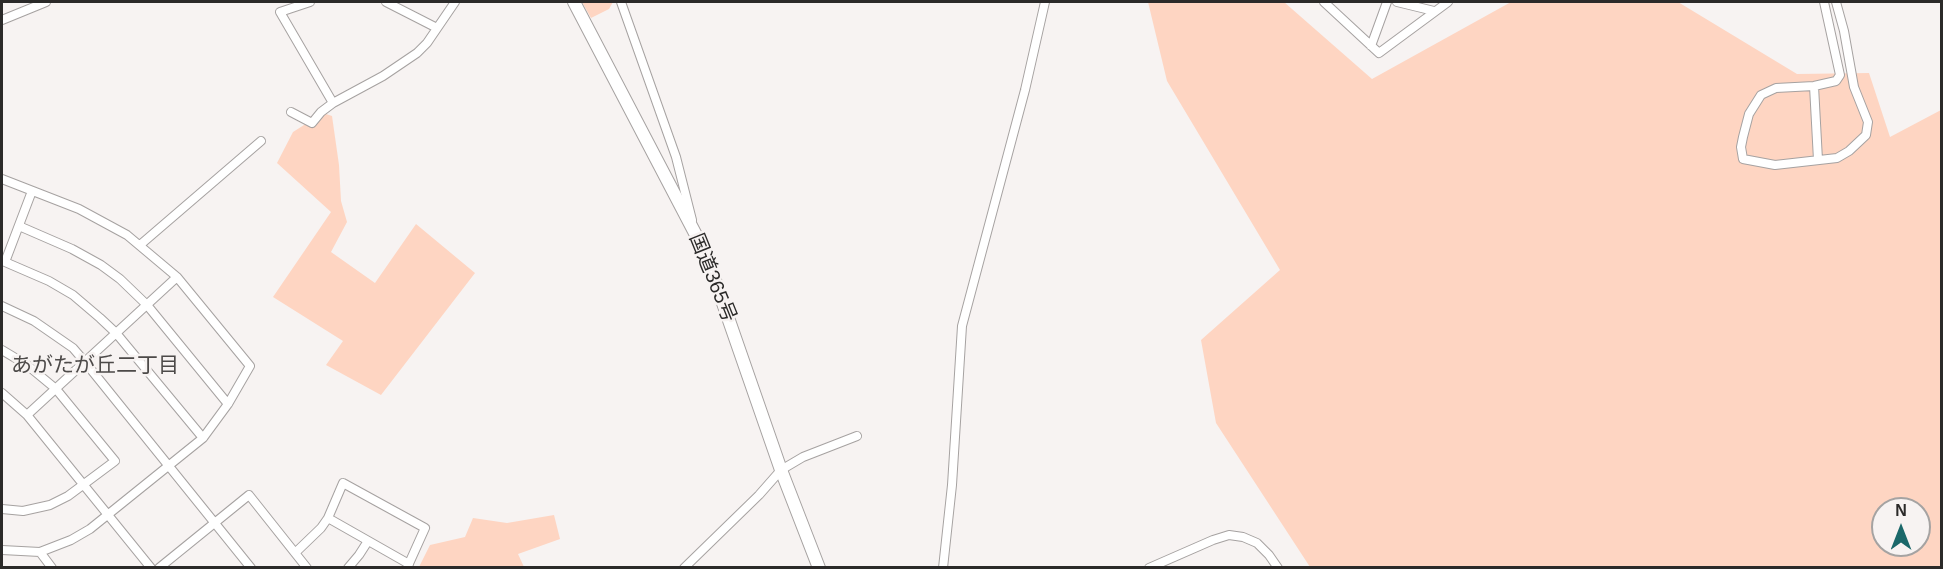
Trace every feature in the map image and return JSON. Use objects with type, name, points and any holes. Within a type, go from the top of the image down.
[{"type":"highway","name":"国道365号","points":[[574,2],[697,237],[716,283],[781,470],[819,567]]},
{"type":"street","points":[[2,20],[46,2]]},
{"type":"street","points":[[310,2],[280,12],[333,103]]},
{"type":"street","points":[[386,2],[437,28]]},
{"type":"street","points":[[291,112],[312,123],[333,103],[383,76],[417,52],[437,28],[454,2]]},
{"type":"street","points":[[621,2],[676,157],[697,237]]},
{"type":"street","points":[[943,567],[952,485],[962,326],[1025,90],[1045,2]]},
{"type":"street","points":[[1324,2],[1379,53],[1448,2]]},
{"type":"street","points":[[1337,13],[1340,2]]},
{"type":"street","points":[[1371,46],[1387,2]]},
{"type":"street","points":[[1397,2],[1434,11]]},
{"type":"street","points":[[1824,2],[1840,75],[1836,81],[1814,86],[1776,88],[1761,95],[1749,114],[1741,147],[1741,157],[1746,161],[1776,165],[1837,158],[1849,151],[1867,132],[1869,126],[1854,87],[1844,31],[1836,2]]},
{"type":"street","points":[[1814,86],[1818,160]]},
{"type":"street","points":[[140,245],[261,141]]},
{"type":"street","points":[[2,179],[79,209],[127,235],[177,277],[250,366],[228,404],[203,438],[82,535],[40,552],[2,550]]},
{"type":"street","points":[[32,191],[5,262],[50,281],[74,295],[116,333],[203,438]]},
{"type":"street","points":[[19,226],[72,249],[101,265],[120,279],[147,305],[228,404]]},
{"type":"street","points":[[27,415],[177,277]]},
{"type":"street","points":[[2,306],[34,321],[73,348],[251,567]]},
{"type":"street","points":[[2,350],[27,365],[56,389],[115,461],[68,496],[43,507],[15,511],[2,509]]},
{"type":"street","points":[[2,393],[27,415],[151,567]]},
{"type":"street","points":[[684,567],[759,495],[781,470],[802,457],[858,436]]},
{"type":"street","points":[[295,553],[318,532],[328,518],[343,483],[425,528],[408,566],[328,518]]},
{"type":"street","points":[[159,567],[249,495],[307,567]]},
{"type":"street","points":[[1149,567],[1229,535],[1244,537],[1257,543],[1278,567]]},
{"type":"street","points":[[348,567],[368,541]]},
{"type":"street","points":[[40,552],[52,567]]},
{"type":"shaded area","points":[[582,2],[613,2],[609,9],[591,18]]},
{"type":"shaded area","points":[[1148,2],[1284,2],[1372,79],[1511,2],[1678,2],[1797,74],[1869,73],[1890,137],[1941,110],[1941,567],[1310,567],[1216,423],[1201,340],[1280,270],[1167,81]]},
{"type":"shaded area","points":[[323,113],[332,116],[339,165],[341,201],[347,222],[331,252],[375,283],[416,224],[475,273],[381,395],[326,365],[343,341],[273,297],[331,212],[277,163],[293,132]]},
{"type":"shaded area","points":[[554,515],[560,539],[518,554],[524,567],[419,567],[430,545],[465,537],[473,518],[507,523]]},
{"type":"district","name":"あがたが丘二丁目","points":[[95,366]]}]
